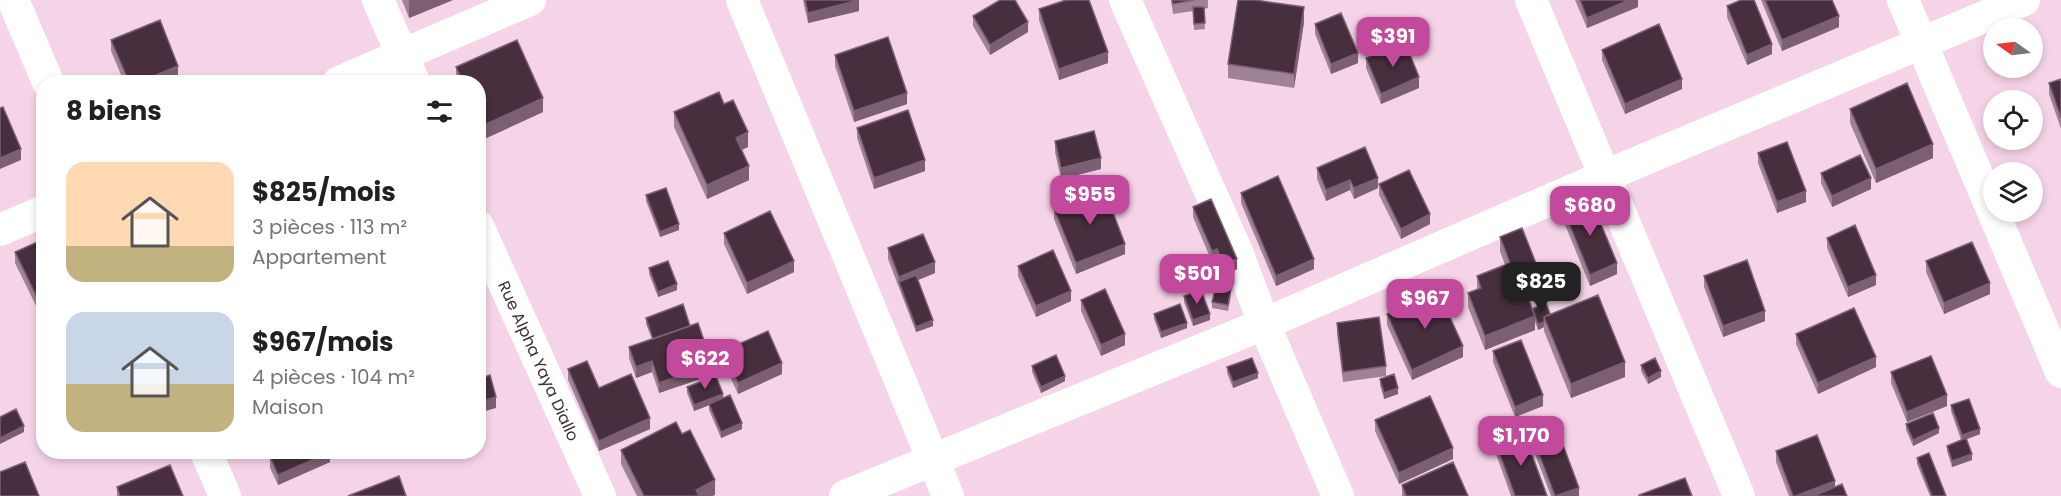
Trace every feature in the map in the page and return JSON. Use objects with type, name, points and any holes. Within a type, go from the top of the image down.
[{"type":"street","points":[[13,0],[45,75]]},
{"type":"street","points":[[378,0],[408,69]]},
{"type":"street","points":[[376,75],[408,69],[530,0]]},
{"type":"street","points":[[742,0],[948,496]]},
{"type":"street","points":[[1125,0],[1238,254],[1264,324],[1338,496]]},
{"type":"street","points":[[1531,0],[1738,496]]},
{"type":"street","points":[[1903,0],[2061,372]]},
{"type":"street","points":[[845,496],[1264,324],[1605,176],[2024,0]]},
{"type":"street","points":[[0,230],[36,214]]},
{"type":"street","name":"Rue Alpha Yaya Diallo","points":[[486,244],[600,496]]},
{"type":"street","points":[[209,459],[225,496]]},
{"type":"building","points":[[805,0],[859,0],[808,13]]},
{"type":"building","points":[[1000,0],[1015,0],[1028,22],[990,45],[973,16]]},
{"type":"building","points":[[1066,0],[1089,0],[1108,52],[1059,69],[1039,9]]},
{"type":"building","points":[[1172,0],[1194,0],[1173,4]]},
{"type":"building","points":[[1238,0],[1304,7],[1294,74],[1228,64]]},
{"type":"building","points":[[1580,0],[1629,0],[1587,18]]},
{"type":"building","points":[[1741,0],[1754,0],[1772,44],[1747,55],[1727,6]]},
{"type":"building","points":[[1765,0],[1832,0],[1839,16],[1782,40]]},
{"type":"building","points":[[1193,7],[1204,7],[1205,23],[1194,24]]},
{"type":"building","points":[[1341,13],[1358,53],[1331,64],[1315,24]]},
{"type":"building","points":[[160,20],[178,66],[156,75],[126,75],[111,40]]},
{"type":"building","points":[[1659,24],[1682,79],[1625,104],[1602,50]]},
{"type":"building","points":[[888,37],[907,93],[854,111],[835,55]]},
{"type":"building","points":[[517,40],[543,98],[486,124],[486,75],[460,75],[456,67]]},
{"type":"building","points":[[1405,42],[1419,77],[1381,94],[1366,58]]},
{"type":"building","points":[[2061,79],[2061,118],[2049,83]]},
{"type":"building","points":[[1907,83],[1933,144],[1876,169],[1850,109]]},
{"type":"building","points":[[719,92],[724,104],[733,100],[748,132],[736,138],[749,166],[707,185],[674,112]]},
{"type":"building","points":[[3,107],[21,149],[0,158],[0,108]]},
{"type":"building","points":[[908,110],[925,160],[874,178],[857,128]]},
{"type":"building","points":[[1094,131],[1101,158],[1061,168],[1055,141]]},
{"type":"building","points":[[1787,142],[1806,191],[1777,202],[1758,153]]},
{"type":"building","points":[[1365,147],[1378,178],[1354,188],[1350,180],[1326,190],[1317,168]]},
{"type":"building","points":[[1860,155],[1871,178],[1832,196],[1821,173]]},
{"type":"building","points":[[1409,170],[1430,214],[1401,229],[1379,184]]},
{"type":"building","points":[[1278,176],[1314,259],[1276,276],[1241,193]]},
{"type":"building","points":[[666,188],[679,224],[660,232],[646,195]]},
{"type":"building","points":[[1104,189],[1125,244],[1076,263],[1054,209]]},
{"type":"building","points":[[1211,199],[1237,259],[1224,265],[1217,249],[1212,251],[1193,207]]},
{"type":"building","points":[[1591,200],[1617,263],[1590,275],[1564,211]]},
{"type":"building","points":[[770,211],[794,261],[747,283],[724,233]]},
{"type":"building","points":[[1855,225],[1876,275],[1848,287],[1827,238]]},
{"type":"building","points":[[1522,228],[1541,276],[1523,284],[1535,316],[1485,336],[1468,293],[1481,288],[1477,276],[1510,263],[1500,237]]},
{"type":"building","points":[[923,234],[935,262],[899,277],[888,248]]},
{"type":"building","points":[[1972,242],[1990,283],[1944,303],[1926,261]]},
{"type":"building","points":[[36,243],[36,295],[15,252]]},
{"type":"building","points":[[1053,250],[1071,291],[1036,306],[1018,266]]},
{"type":"building","points":[[1747,260],[1765,311],[1723,326],[1704,276]]},
{"type":"building","points":[[668,261],[677,284],[658,292],[649,268]]},
{"type":"building","points":[[916,275],[933,320],[916,327],[899,282]]},
{"type":"building","points":[[1216,287],[1231,289],[1228,305],[1212,302]]},
{"type":"building","points":[[1105,289],[1125,334],[1101,345],[1081,300]]},
{"type":"building","points":[[1201,290],[1210,314],[1193,320],[1184,296]]},
{"type":"building","points":[[1438,291],[1463,346],[1412,370],[1387,314]]},
{"type":"building","points":[[1598,295],[1625,362],[1571,384],[1544,317]]},
{"type":"building","points":[[1546,303],[1550,314],[1544,317],[1544,322],[1538,324],[1532,309]]},
{"type":"building","points":[[683,304],[690,326],[653,339],[646,318]]},
{"type":"building","points":[[1180,304],[1187,323],[1161,332],[1154,314]]},
{"type":"building","points":[[1854,308],[1876,357],[1818,383],[1796,334]]},
{"type":"building","points":[[1379,317],[1386,366],[1343,372],[1337,323]]},
{"type":"building","points":[[698,323],[712,364],[659,383],[652,361],[636,367],[629,347]]},
{"type":"building","points":[[768,331],[782,363],[738,383],[723,351]]},
{"type":"building","points":[[1521,340],[1543,395],[1515,407],[1493,351]]},
{"type":"building","points":[[1056,355],[1065,376],[1041,387],[1032,366]]},
{"type":"building","points":[[1931,356],[1947,395],[1907,412],[1891,372]]},
{"type":"building","points":[[1252,358],[1258,373],[1233,382],[1227,367]]},
{"type":"building","points":[[1655,358],[1661,371],[1648,378],[1641,365]]},
{"type":"building","points":[[587,361],[599,388],[631,374],[650,418],[599,441],[568,369]]},
{"type":"building","points":[[1394,374],[1398,388],[1384,393],[1380,379]]},
{"type":"building","points":[[490,375],[496,397],[486,400],[486,376]]},
{"type":"building","points":[[716,376],[723,394],[694,405],[687,387]]},
{"type":"building","points":[[730,395],[742,423],[721,432],[709,404]]},
{"type":"building","points":[[1430,396],[1453,448],[1399,473],[1375,420]]},
{"type":"building","points":[[1969,399],[1980,429],[1962,435],[1951,405]]},
{"type":"building","points":[[16,409],[24,426],[0,438],[0,417]]},
{"type":"building","points":[[1933,413],[1939,428],[1913,440],[1906,424]]},
{"type":"building","points":[[676,422],[682,434],[690,430],[715,480],[696,490],[699,496],[644,496],[621,450]]},
{"type":"building","points":[[1524,433],[1547,496],[1515,496],[1496,444]]},
{"type":"building","points":[[1559,434],[1579,488],[1555,496],[1535,443]]},
{"type":"building","points":[[1817,435],[1835,481],[1793,496],[1776,451]]},
{"type":"building","points":[[1966,438],[1972,454],[1952,461],[1947,446]]},
{"type":"building","points":[[1929,453],[1946,496],[1932,496],[1917,458]]},
{"type":"building","points":[[271,459],[314,459],[278,475]]},
{"type":"building","points":[[25,462],[39,496],[0,496],[0,472]]},
{"type":"building","points":[[1453,462],[1468,496],[1406,496],[1402,485]]},
{"type":"building","points":[[170,465],[183,496],[120,496],[117,487]]},
{"type":"building","points":[[399,476],[406,496],[348,496]]},
{"type":"building","points":[[1685,478],[1692,496],[1639,495]]},
{"type":"building","points":[[1842,484],[1847,496],[1814,496]]}]
